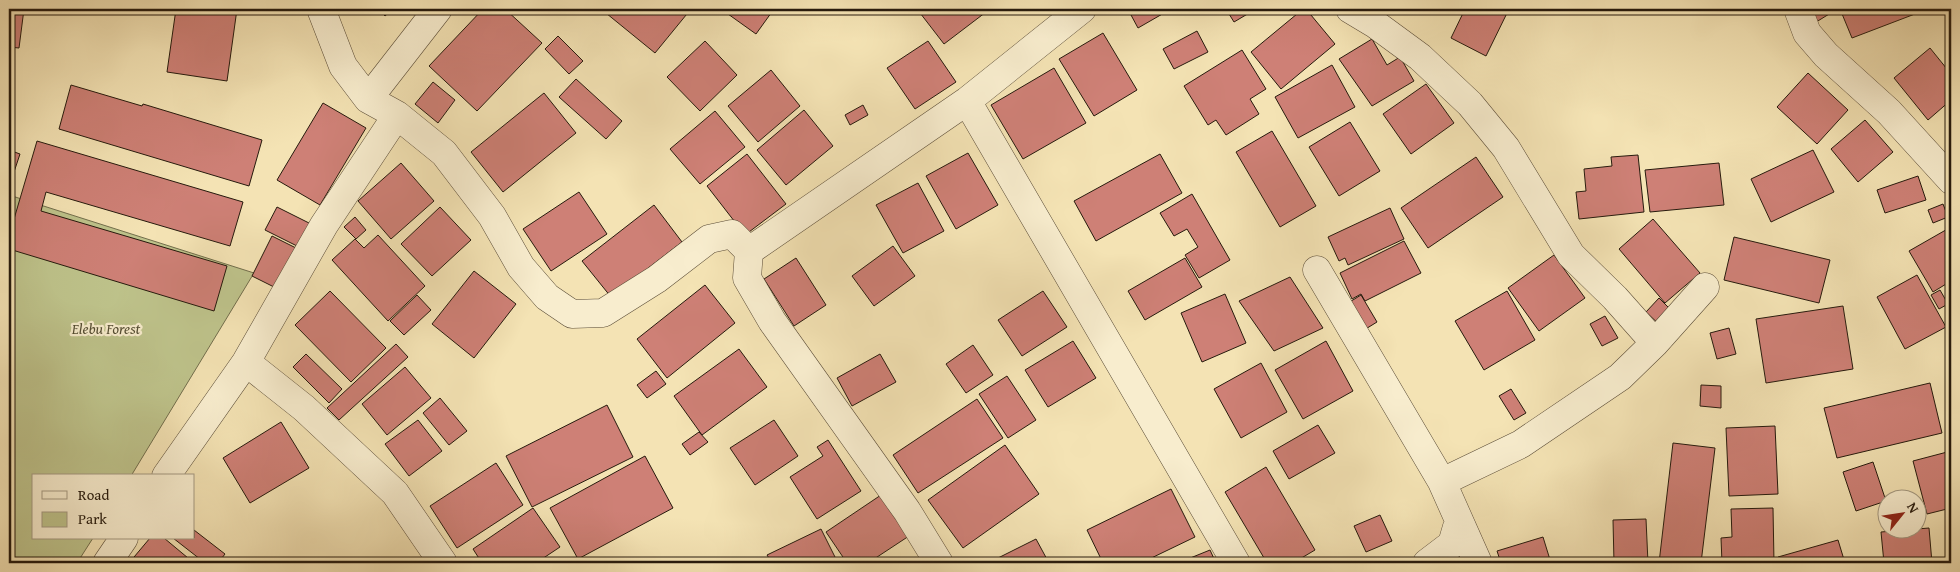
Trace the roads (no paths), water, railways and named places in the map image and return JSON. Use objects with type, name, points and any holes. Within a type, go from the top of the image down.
[{"type":"street","points":[[321,9],[343,66],[368,99],[398,115],[444,153],[492,216],[521,267],[547,297],[572,314],[603,313],[657,279],[709,239],[732,234],[749,250]]},
{"type":"street","points":[[368,99],[438,9]]},
{"type":"street","points":[[749,250],[967,101],[1082,9]]},
{"type":"street","points":[[1350,9],[1375,24],[1420,57],[1470,104],[1506,148],[1571,255],[1615,298],[1655,343]]},
{"type":"street","points":[[1798,9],[1807,33],[1826,55],[1889,112],[1951,180]]},
{"type":"street","points":[[967,101],[1236,563]]},
{"type":"street","points":[[167,474],[246,362],[324,225],[398,115]]},
{"type":"street","points":[[749,250],[747,278],[772,321],[907,511],[939,563]]},
{"type":"street","points":[[1317,270],[1442,482],[1478,563]]},
{"type":"street","points":[[1442,482],[1521,444],[1620,377],[1655,343],[1705,287]]},
{"type":"street","points":[[246,362],[304,408],[396,493],[443,563]]},
{"type":"street","points":[[1427,563],[1452,544],[1460,520]]},
{"type":"street","points":[[107,563],[123,540]]},
{"type":"park label","name":"Elebu Forest","points":[[106,328]]}]
